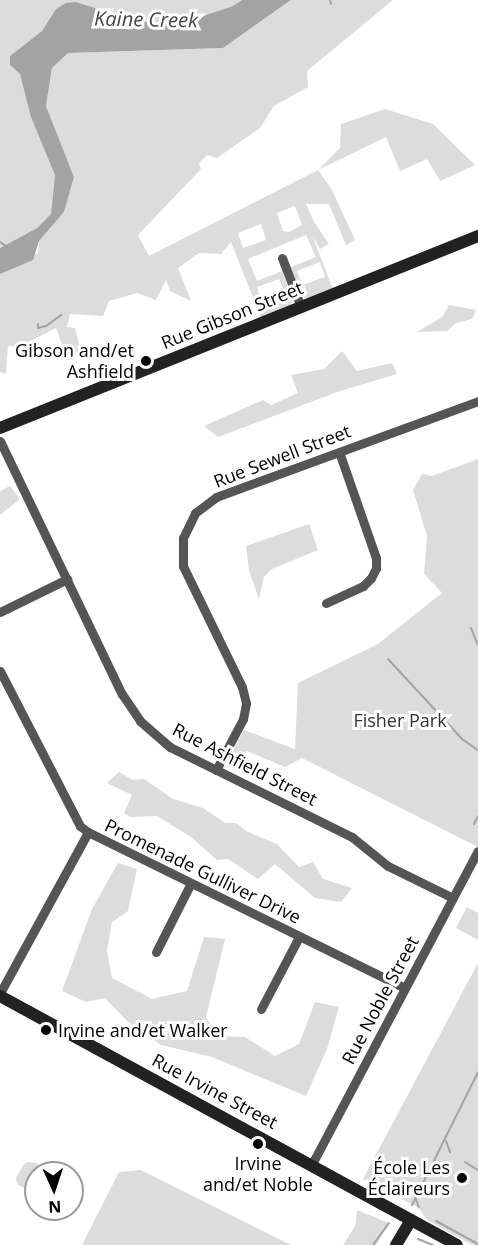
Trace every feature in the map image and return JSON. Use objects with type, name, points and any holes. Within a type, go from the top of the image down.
[{"type":"street","name":"Rue Gibson Street","points":[[0,428],[478,236]]},
{"type":"street","points":[[282,258],[301,307]]},
{"type":"street","name":"Rue Sewell Street","points":[[216,770],[243,719],[245,695],[183,566],[183,538],[195,513],[216,497],[478,401]]},
{"type":"street","name":"Rue Ashfield Street","points":[[0,441],[122,694],[140,721],[170,747],[352,837],[388,866],[453,898]]},
{"type":"street","points":[[326,603],[363,586],[376,568],[376,558],[339,452]]},
{"type":"street","points":[[0,612],[67,579]]},
{"type":"street","name":"Promenade Gulliver Drive","points":[[0,671],[80,826],[88,832],[405,988]]},
{"type":"street","points":[[0,994],[88,832]]},
{"type":"street","name":"Rue Noble Street","points":[[312,1164],[478,851]]},
{"type":"street","points":[[156,951],[191,883]]},
{"type":"street","points":[[261,1009],[299,937]]},
{"type":"street","name":"Rue Irvine Street","points":[[0,994],[457,1245]]},
{"type":"street","points":[[396,1245],[411,1220]]},
{"type":"green space","points":[[0,0],[242,0],[233,6],[188,21],[162,23],[136,21],[76,2],[56,9],[42,31],[10,57],[10,65],[20,74],[55,175],[51,214],[37,228],[0,248]]},
{"type":"green space","points":[[291,0],[393,0],[307,71],[308,87],[274,106],[260,128],[217,158],[207,155],[199,163],[201,169],[138,235],[149,256],[318,170],[332,190],[355,240],[346,245],[329,204],[306,204],[313,220],[329,244],[320,249],[312,235],[333,289],[308,299],[302,296],[291,267],[316,257],[306,235],[248,259],[257,281],[282,271],[293,300],[290,306],[261,318],[231,242],[221,254],[199,253],[178,268],[191,301],[170,291],[166,280],[156,300],[137,293],[109,301],[103,316],[70,314],[67,327],[75,328],[81,351],[70,356],[64,350],[56,328],[18,347],[8,346],[6,374],[0,372],[0,274],[38,253],[39,241],[64,212],[74,177],[46,106],[52,68],[68,53],[223,48]],"holes":[[[295,206],[302,225],[289,232],[283,231],[277,213]],[[261,224],[266,240],[243,248],[238,233]],[[320,262],[325,277],[302,285],[297,271]],[[279,279],[285,293],[262,301],[257,287]]]},
{"type":"green space","points":[[385,109],[433,124],[475,165],[440,181],[427,159],[400,171],[386,137],[318,170],[340,148],[341,124]]},
{"type":"green space","points":[[449,305],[476,310],[472,319],[456,323],[447,331],[417,332],[442,317]]},
{"type":"green space","points":[[342,351],[357,371],[392,363],[397,374],[340,391],[218,437],[204,426],[263,400],[271,405],[298,393],[291,375],[324,369]]},
{"type":"green space","name":"Fisher Park","points":[[478,459],[478,847],[302,758],[285,767],[247,751],[235,768],[226,764],[244,730],[295,749],[298,683],[378,644],[442,593],[424,574],[427,536],[413,490],[422,474],[432,476]]},
{"type":"green space","points":[[10,486],[20,499],[0,515],[0,491]]},
{"type":"green space","points":[[309,524],[318,550],[272,569],[264,577],[259,599],[249,571],[246,546]]},
{"type":"green space","points":[[119,772],[133,780],[144,779],[173,799],[203,808],[225,823],[236,823],[248,832],[277,844],[299,867],[313,862],[323,879],[352,888],[341,902],[315,898],[275,864],[258,879],[228,859],[217,860],[191,837],[157,816],[130,817],[124,813],[132,795],[107,783]]},
{"type":"green space","points":[[118,863],[137,869],[128,911],[112,922],[107,951],[112,978],[152,999],[187,991],[204,937],[225,939],[206,1017],[217,1036],[245,1037],[275,1056],[299,1044],[315,1002],[339,1007],[327,1049],[306,1096],[212,1057],[161,1045],[127,1021],[105,998],[86,1002],[62,991],[92,909]]},
{"type":"green space","points":[[467,907],[478,913],[478,940],[456,928]]},
{"type":"green space","points":[[478,963],[478,1245],[472,1245],[427,1220],[419,1208],[363,1179]]},
{"type":"green space","points":[[24,1164],[24,1188],[17,1184],[16,1178]]},
{"type":"green space","points":[[141,1170],[291,1245],[82,1245],[119,1172]]},
{"type":"green space","points":[[357,1210],[389,1223],[376,1245],[343,1245],[355,1226]]},
{"type":"shaded area","points":[[242,0],[291,0],[223,48],[68,53],[52,68],[46,106],[74,177],[64,212],[39,241],[33,260],[0,274],[0,248],[37,228],[51,214],[55,175],[31,117],[20,74],[10,65],[10,56],[42,31],[56,9],[66,3],[76,2],[136,21],[162,23],[188,21],[233,6]]},
{"type":"waterway","points":[[330,0],[331,4]]},
{"type":"waterway","points":[[0,242],[6,246]]},
{"type":"waterway","points":[[38,324],[38,328],[46,326],[61,315]]},
{"type":"waterway","points":[[471,628],[478,645]]},
{"type":"waterway","points":[[388,659],[462,739],[478,750]]},
{"type":"waterway","points":[[474,824],[478,816]]},
{"type":"waterway","points":[[412,1205],[478,1072]]},
{"type":"waterway","points":[[446,1141],[450,1152]]},
{"type":"waterway","points":[[465,1162],[478,1170]]},
{"type":"waterway","points":[[416,1199],[419,1208]]},
{"type":"waterway","points":[[436,1221],[478,1244]]},
{"type":"waterway","points":[[373,1245],[389,1223]]},
{"type":"waterway","points":[[418,1239],[433,1245]]},
{"type":"place","name":"Gibson and/et Ashfield","points":[[146,361]]},
{"type":"place","name":"Irvine and/et Walker","points":[[46,1030]]},
{"type":"place","name":"Irvine and/et Noble","points":[[258,1144]]},
{"type":"place","name":"École Les Éclaireurs","points":[[462,1178]]},
{"type":"water label","name":"Kaine Creek","points":[[146,19]]}]
